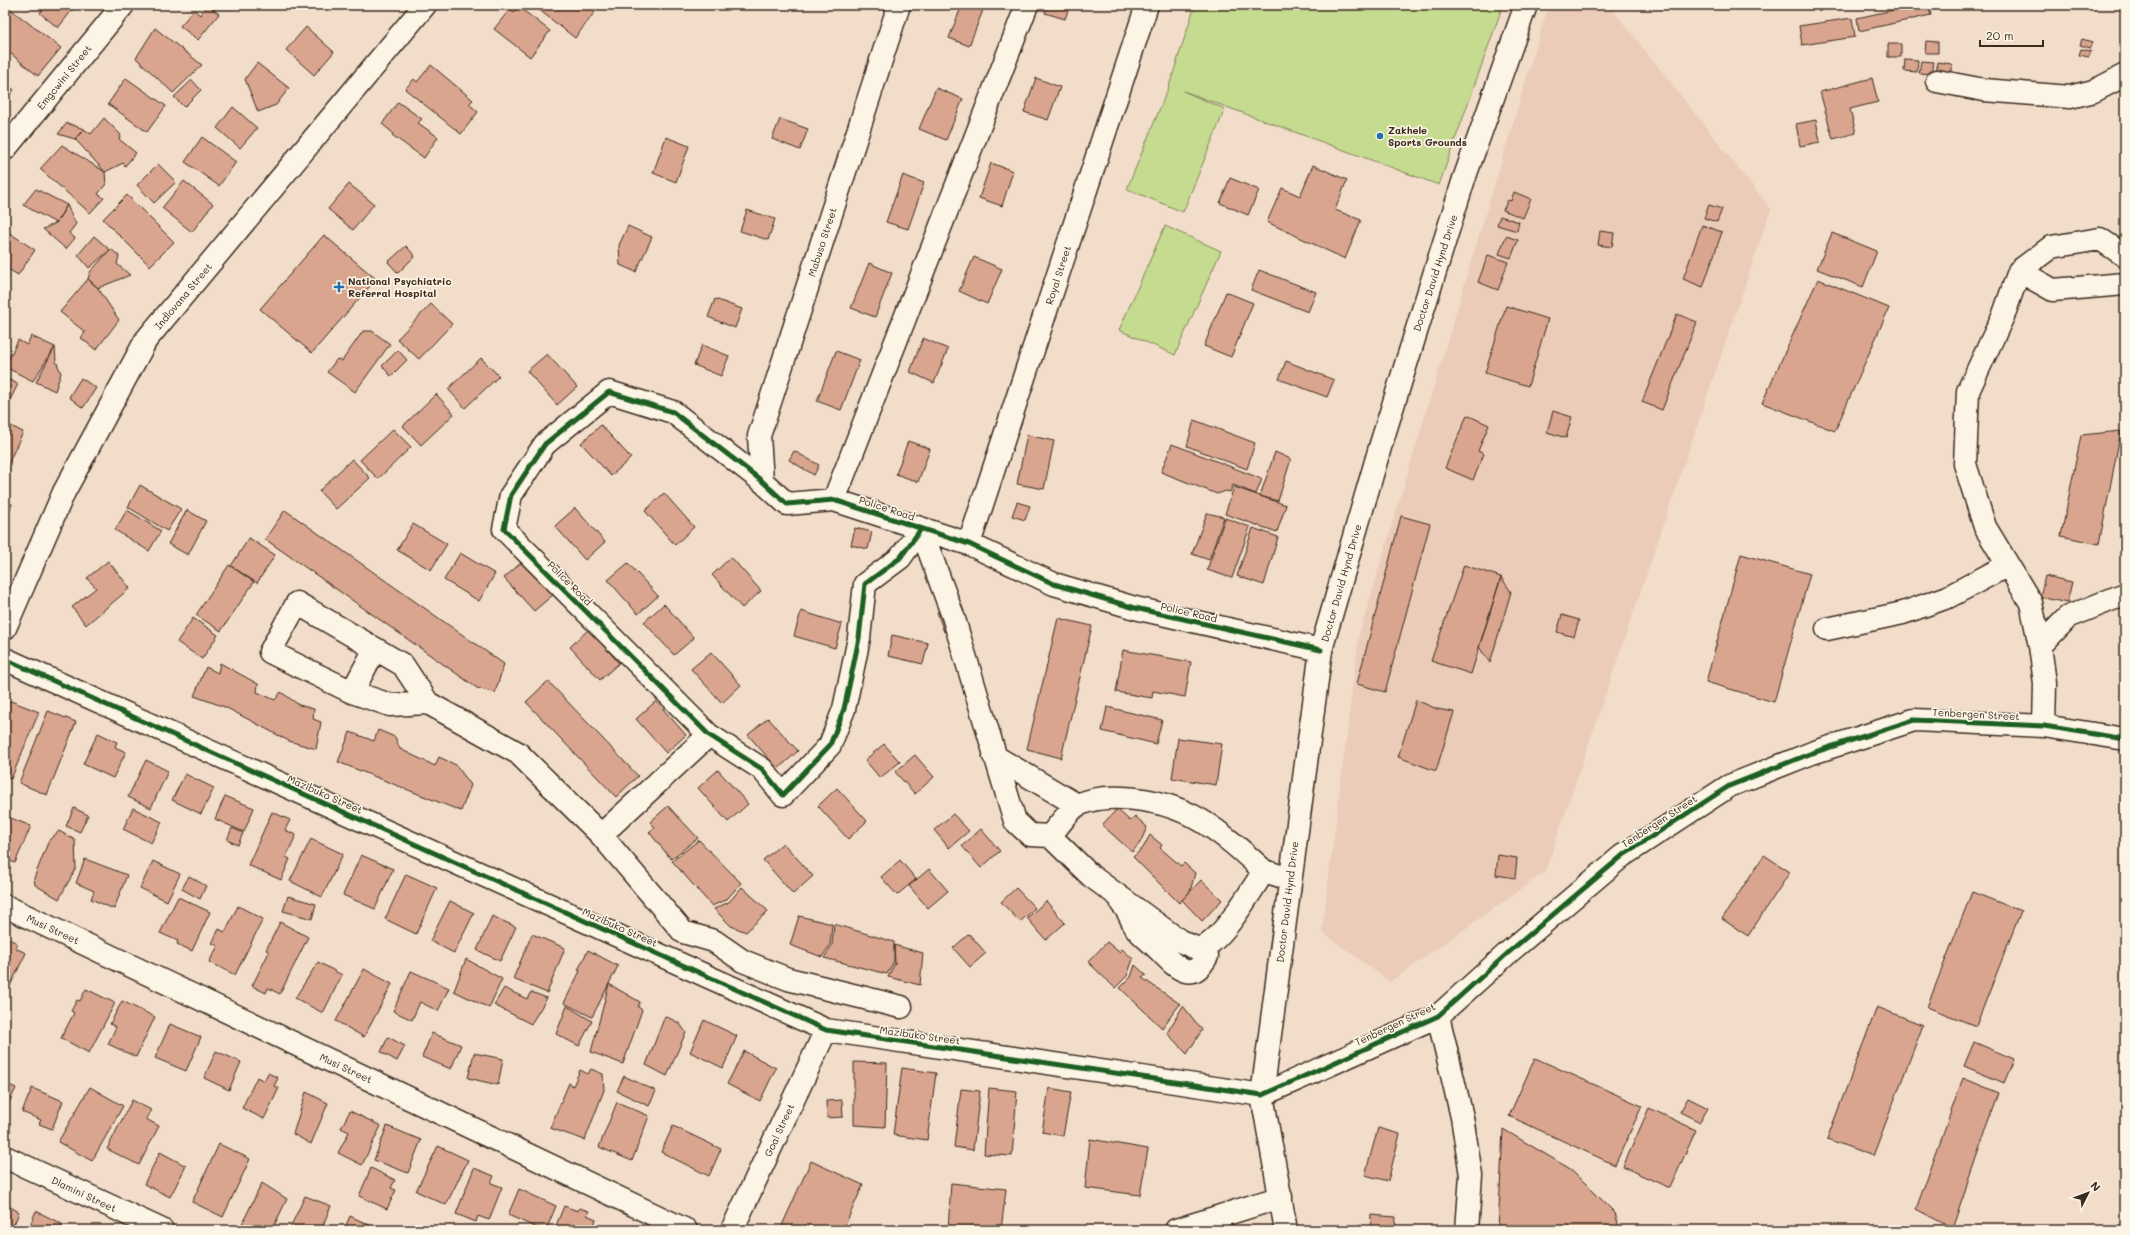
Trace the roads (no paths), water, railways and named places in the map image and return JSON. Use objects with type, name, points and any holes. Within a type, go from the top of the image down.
[{"type":"street","name":"Emgcwini Street","points":[[5,149],[123,5]]},
{"type":"street","name":"Indlovana Street","points":[[5,628],[64,492],[146,340],[425,5]]},
{"type":"street","name":"Mabuso Street","points":[[762,481],[760,436],[899,5]]},
{"type":"street","points":[[834,500],[1027,5]]},
{"type":"street","name":"Royal Street","points":[[969,544],[1147,5]]},
{"type":"street","name":"Doctor David Hynd Drive","points":[[1286,1230],[1262,1095],[1321,650],[1381,444],[1464,179],[1526,5]]},
{"type":"street","points":[[1937,81],[1984,90],[2070,96],[2094,91],[2125,75]]},
{"type":"street","points":[[2044,726],[2045,682],[2040,646],[2030,603],[1985,527],[1965,464],[1968,391],[2004,314],[2019,271],[2051,247],[2100,239],[2125,256]]},
{"type":"street","points":[[2019,271],[2052,290],[2125,284]]},
{"type":"street","name":"Police Road","points":[[921,529],[900,558],[865,584],[852,672],[844,709],[830,745],[783,795],[762,769],[709,735],[504,530],[511,495],[545,444],[609,392],[673,412],[762,481],[787,504],[834,500],[969,544],[1054,584],[1135,608],[1321,650]]},
{"type":"street","points":[[921,529],[953,616],[994,756],[1015,821],[1030,835],[1050,836],[1091,876],[1106,887],[1128,910],[1136,927],[1178,970],[1191,972],[1201,967],[1207,956],[1204,947],[1228,926],[1264,871]]},
{"type":"street","points":[[1827,628],[1910,610],[1948,596],[2008,565]]},
{"type":"street","points":[[2040,646],[2068,617],[2125,594]]},
{"type":"street","points":[[428,702],[390,705],[352,692],[270,652],[297,602],[403,665],[428,702],[518,753],[601,835],[683,932],[714,941],[744,961],[788,979],[901,1007]]},
{"type":"street","points":[[352,692],[375,649]]},
{"type":"street","name":"Mazibuko Street","points":[[5,660],[826,1030],[1262,1095]]},
{"type":"street","name":"Tenbergen Street","points":[[1262,1095],[1438,1016],[1509,952],[1622,856],[1729,786],[1812,753],[1914,720],[2044,726],[2125,739]]},
{"type":"street","points":[[601,835],[709,735]]},
{"type":"street","points":[[994,756],[1077,805]]},
{"type":"street","points":[[1050,836],[1077,805],[1106,797],[1141,799],[1184,810],[1226,836],[1264,871],[1290,879]]},
{"type":"street","name":"Musi Street","points":[[5,906],[686,1230]]},
{"type":"street","points":[[1438,1016],[1462,1117],[1471,1175],[1467,1230]]},
{"type":"street","name":"Goal Street","points":[[732,1230],[826,1030]]},
{"type":"street","name":"Dlamini Street","points":[[5,1158],[162,1230]]},
{"type":"street","points":[[1176,1230],[1281,1196]]},
{"type":"place","name":"Zakhele Sports Grounds","points":[[1380,136]]},
{"type":"place","name":"National Psychiatric Referral Hospital","points":[[339,287]]}]
